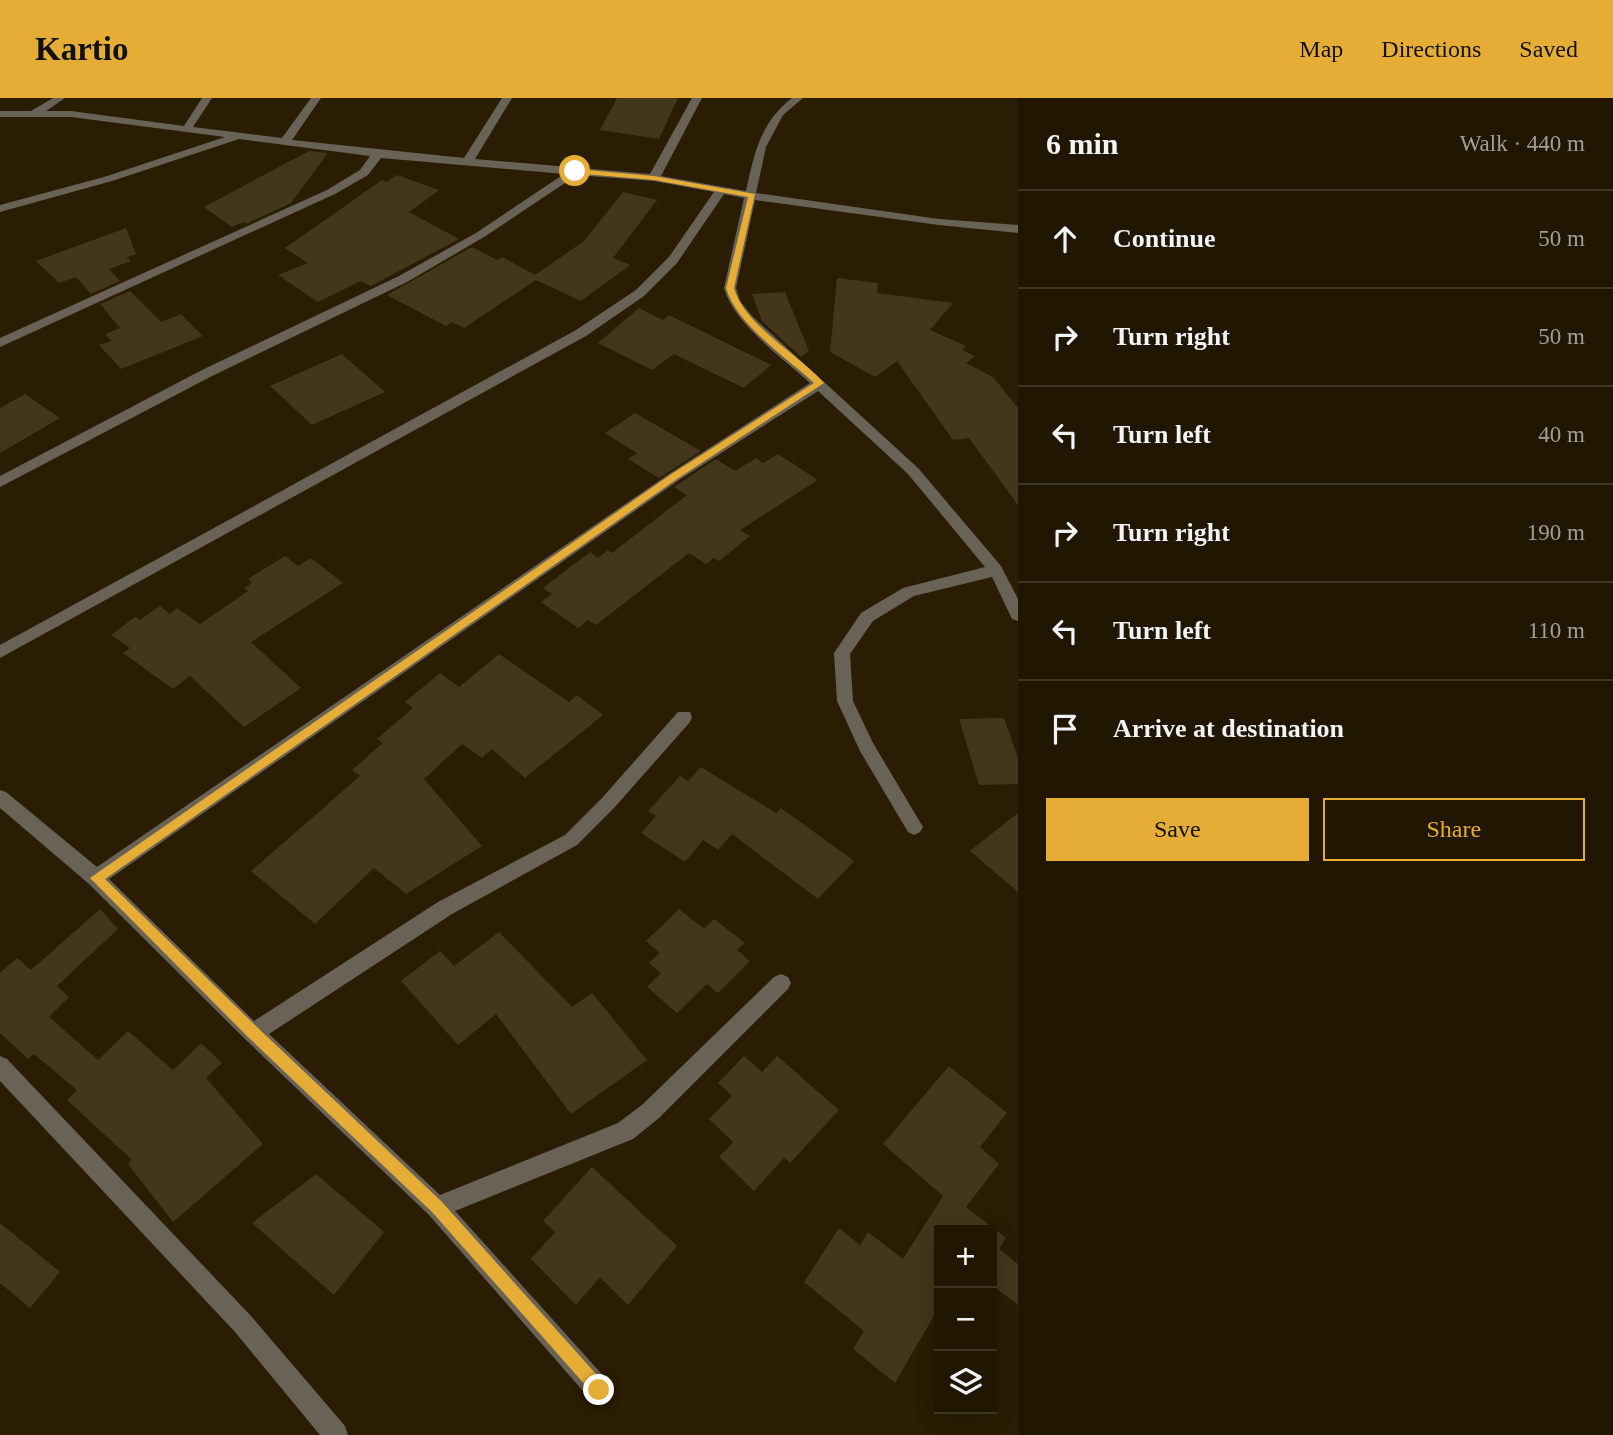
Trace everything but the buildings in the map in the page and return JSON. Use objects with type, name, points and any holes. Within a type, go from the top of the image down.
[{"type":"street","points":[[33,114],[60,98]]},
{"type":"street","points":[[186,130],[207,98]]},
{"type":"street","points":[[285,142],[316,98]]},
{"type":"street","points":[[468,161],[507,98]]},
{"type":"street","points":[[654,178],[697,98]]},
{"type":"street","points":[[798,98],[779,113],[761,147],[730,288],[734,302],[748,319],[913,471],[996,570],[1018,615]]},
{"type":"street","points":[[0,114],[71,114],[377,154],[654,178],[752,196],[939,222],[1018,229]]},
{"type":"street","points":[[0,209],[108,179],[239,136]]},
{"type":"street","points":[[0,343],[331,192],[368,169],[377,154]]},
{"type":"street","points":[[0,482],[195,379],[403,279],[480,235],[575,171]]},
{"type":"street","points":[[0,652],[581,333],[640,293],[673,260],[721,190]]},
{"type":"street","points":[[96,878],[674,477],[820,383]]},
{"type":"street","points":[[914,827],[866,746],[845,701],[842,653],[867,617],[909,592],[996,570]]},
{"type":"street","points":[[253,1033],[444,908],[571,840],[684,718]]},
{"type":"street","points":[[0,797],[96,878],[253,1033],[437,1207],[599,1390]]},
{"type":"street","points":[[437,1207],[625,1131],[651,1111],[781,983]]},
{"type":"street","points":[[0,1066],[243,1324],[336,1435]]},
{"type":"route","points":[[575,171],[654,178],[752,196],[730,288],[734,302],[748,319],[820,383],[674,477],[96,878],[253,1033],[437,1207],[599,1390]]}]
